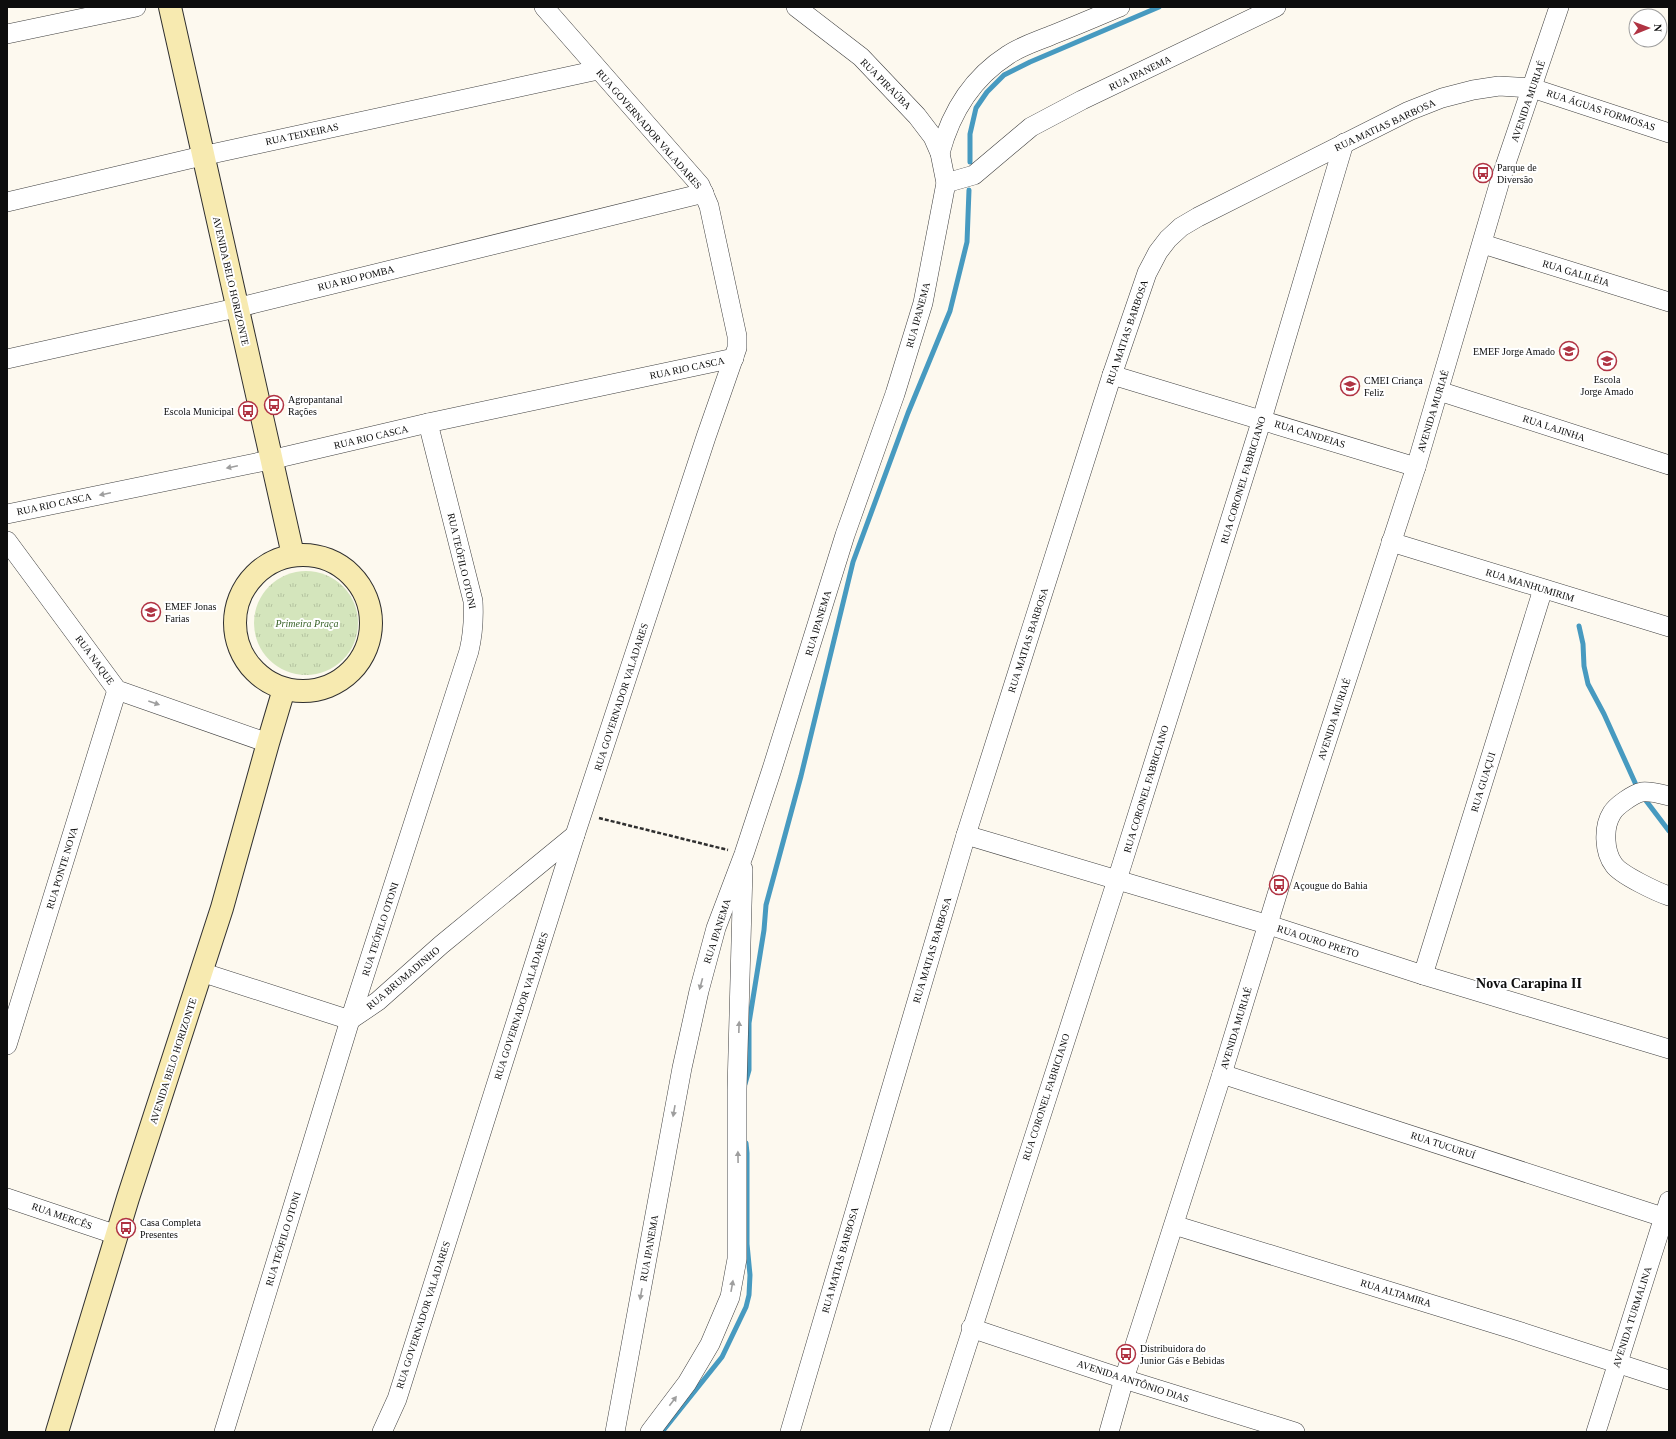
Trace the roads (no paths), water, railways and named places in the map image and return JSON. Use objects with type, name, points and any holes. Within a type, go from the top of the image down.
[{"type":"street","points":[[8,28],[136,7]]},
{"type":"street","name":"AVENIDA BELO HORIZONTE","points":[[170,7],[270,460],[293,555]]},
{"type":"street","name":"RUA GOVERNADOR VALADARES","points":[[382,1432],[396,1399],[411,1356],[575,835],[706,437],[737,348],[737,336],[710,206],[700,185],[544,7]]},
{"type":"street","name":"RUA PIRAÚBA","points":[[796,7],[860,57],[918,116],[933,137],[940,153],[946,183]]},
{"type":"street","points":[[940,153],[946,130],[960,103],[976,81],[991,67],[1009,54],[1120,7]]},
{"type":"street","name":"RUA IPANEMA","points":[[615,1432],[682,1068],[699,991],[716,928],[744,854],[846,535],[888,414],[923,303],[946,183],[974,175],[1031,128],[1082,100],[1276,7]]},
{"type":"street","name":"AVENIDA MURIAÉ","points":[[1109,1432],[1124,1379],[1269,925],[1283,875],[1440,391],[1500,181],[1559,7]]},
{"type":"street","name":"RUA TEIXEIRAS","points":[[7,202],[202,156],[598,70]]},
{"type":"street","name":"RUA MATIAS BARBOSA","points":[[790,1432],[966,835],[1112,375],[1147,273],[1158,252],[1180,227],[1409,111],[1442,98],[1474,90],[1499,86],[1532,88]]},
{"type":"street","name":"RUA ÁGUAS FORMOSAS","points":[[1532,88],[1669,133]]},
{"type":"street","name":"RUA CORONEL FABRICIANO","points":[[939,1432],[971,1328],[1117,880],[1262,419],[1344,143]]},
{"type":"street","name":"RUA RIO POMBA","points":[[7,359],[236,308],[704,193]]},
{"type":"street","name":"RUA GALILÉIA","points":[[1483,244],[1669,302]]},
{"type":"street","name":"RUA RIO CASCA","points":[[7,514],[270,460],[428,424],[734,358]]},
{"type":"street","name":"RUA CANDEIAS","points":[[1112,375],[1262,419],[1416,467]]},
{"type":"street","name":"RUA LAJINHA","points":[[1440,391],[1669,465]]},
{"type":"street","name":"RUA TEÓFILO OTONI","points":[[224,1432],[350,1020],[473,636],[473,601],[428,424]]},
{"type":"street","name":"RUA NAQUE","points":[[7,541],[118,690],[268,743]]},
{"type":"street","name":"RUA MANHUMIRIM","points":[[1391,542],[1669,627]]},
{"type":"street","points":[[293,555],[310,555],[327,558],[342,567],[355,578],[365,593],[370,610],[371,627],[368,644],[360,660],[349,673],[335,684],[319,690],[302,691],[284,689],[266,680],[251,667],[240,649],[235,629],[237,608],[244,589],[256,573],[273,561],[293,555]]},
{"type":"street","name":"RUA GUAÇUI","points":[[1423,975],[1543,589]]},
{"type":"street","name":"AVENIDA BELO HORIZONTE","points":[[57,1432],[117,1235],[222,908],[284,689]]},
{"type":"street","name":"RUA PONTE NOVA","points":[[7,1045],[118,690]]},
{"type":"street","points":[[1669,796],[1641,792],[1625,800],[1612,813],[1606,831],[1606,849],[1614,866],[1630,878],[1669,896]]},
{"type":"street","name":"RUA BRUMADINHO","points":[[350,1020],[378,1001],[441,945],[575,835]]},
{"type":"street","name":"RUA OURO PRETO","points":[[966,835],[1269,925],[1423,975],[1669,1050]]},
{"type":"street","points":[[650,1432],[687,1383],[710,1344],[730,1297],[737,1259],[737,1089],[744,854]]},
{"type":"street","points":[[202,972],[350,1020]]},
{"type":"street","name":"RUA TUCURUÍ","points":[[1222,1074],[1667,1212]]},
{"type":"street","name":"RUA MERCÊS","points":[[7,1198],[117,1235]]},
{"type":"street","name":"AVENIDA TURMALINA","points":[[1596,1432],[1667,1212]]},
{"type":"street","name":"RUA ALTAMIRA","points":[[1174,1225],[1515,1330],[1669,1380]]},
{"type":"street","name":"AVENIDA ANTÔNIO DIAS","points":[[971,1328],[1124,1379],[1295,1432]]},
{"type":"waterway","points":[[970,162],[970,134],[976,108],[987,92],[1004,75],[1030,62],[1159,7]]},
{"type":"waterway","points":[[745,1084],[749,1070],[749,1023],[764,930],[766,905],[801,776],[853,562],[908,413],[950,311],[967,242],[969,190]]},
{"type":"waterway","points":[[1579,626],[1588,684],[1604,714],[1637,787]]},
{"type":"waterway","points":[[1644,798],[1669,831]]},
{"type":"waterway","points":[[662,1432],[722,1357],[746,1307],[749,1295],[750,1275],[747,1244],[746,1143]]},
{"type":"place","name":"Parque de Diversão","points":[[1483,173]]},
{"type":"place","name":"EMEF Jorge Amado","points":[[1569,351]]},
{"type":"place","name":"Escola Jorge Amado","points":[[1607,361]]},
{"type":"place","name":"CMEI Criança Feliz","points":[[1350,386]]},
{"type":"place","name":"Agropantanal Rações","points":[[274,405]]},
{"type":"place","name":"Escola Municipal","points":[[248,411]]},
{"type":"place","name":"EMEF Jonas Farias","points":[[151,612]]},
{"type":"place","name":"Açougue do Bahia","points":[[1279,885]]},
{"type":"place","name":"Casa Completa Presentes","points":[[126,1228]]},
{"type":"place","name":"Distribuidora do Junior Gás e Bebidas","points":[[1126,1354]]},
{"type":"district","name":"Nova Carapina II","points":[[1529,983]]},
{"type":"park label","name":"Primeira Praça","points":[[307,623]]}]
